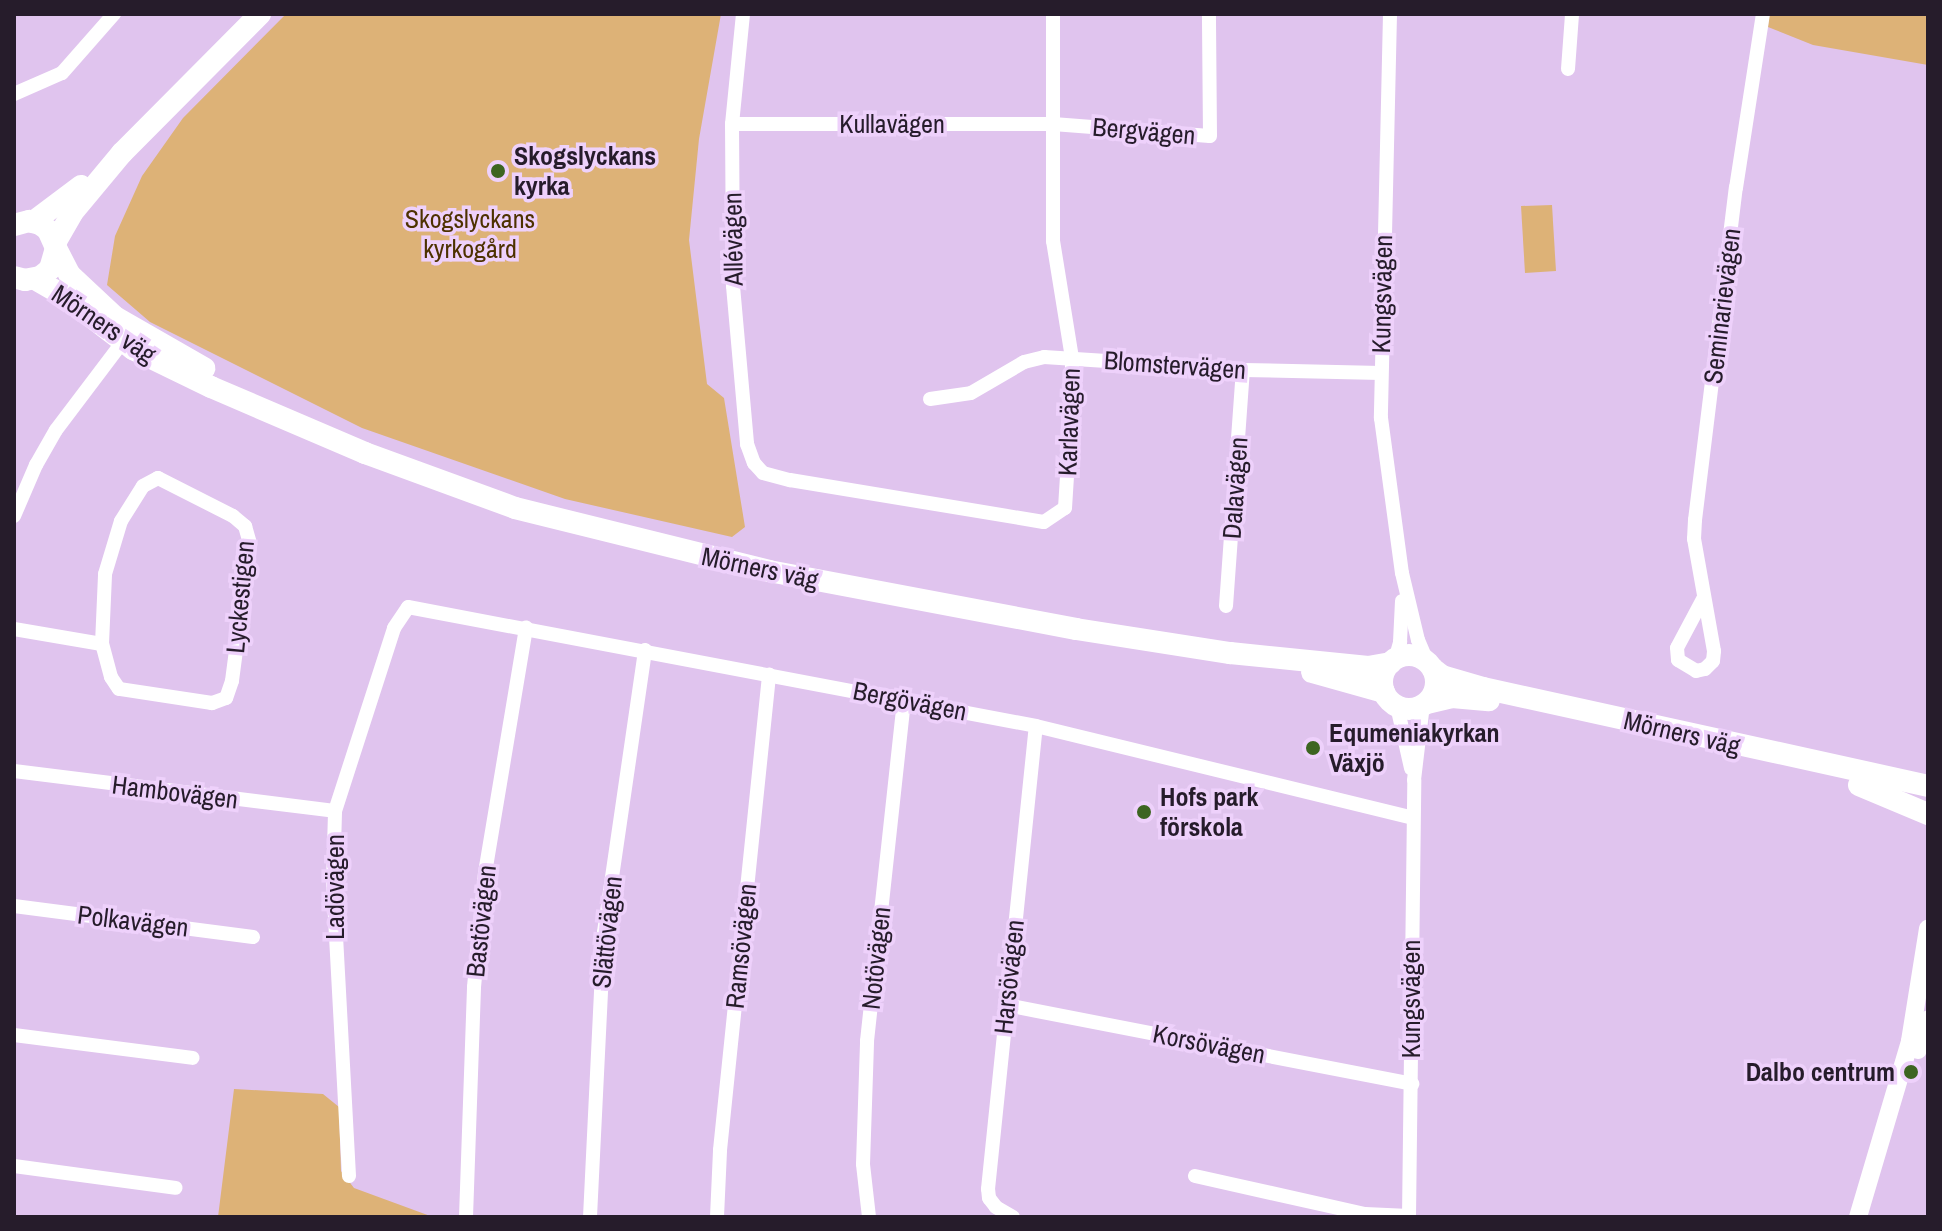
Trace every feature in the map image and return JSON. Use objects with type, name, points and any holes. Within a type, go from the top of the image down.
[{"type":"main road","points":[[21,279],[50,269],[56,245],[72,213],[122,153],[260,14]]},
{"type":"main road","points":[[22,221],[122,153]]},
{"type":"main road","name":"Mörners väg","points":[[22,221],[48,230],[60,261],[127,336]]},
{"type":"main road","name":"Mörners väg","points":[[21,279],[64,296],[211,387],[365,453],[515,508],[648,544],[819,582],[1076,629],[1230,653],[1368,667],[1393,661]]},
{"type":"main road","name":"Mörners väg","points":[[1230,653],[1391,699]]},
{"type":"main road","points":[[1412,655],[1430,666],[1436,687],[1425,704],[1414,709],[1391,699],[1383,679],[1393,661],[1412,655]]},
{"type":"main road","name":"Mörners väg","points":[[1430,666],[1454,681],[1928,786]]},
{"type":"main road","name":"Mörners väg","points":[[1425,704],[1452,697],[1594,713]]},
{"type":"main road","name":"Mörners väg","points":[[1771,753],[1898,799],[1928,814]]},
{"type":"street","name":"Allévägen","points":[[743,14],[732,124],[733,286],[747,444],[754,463]]},
{"type":"street","name":"Karlavägen","points":[[754,463],[763,473],[790,480],[1044,522],[1065,508],[1072,358],[1053,241],[1053,14]]},
{"type":"street","name":"Bergvägen","points":[[1053,124],[1210,136],[1209,14]]},
{"type":"street","name":"Kungsvägen","points":[[1390,14],[1381,373],[1384,464],[1402,573],[1418,640],[1430,666]]},
{"type":"street","points":[[1568,69],[1572,14]]},
{"type":"street","name":"Seminarievägen","points":[[1703,599],[1694,539],[1695,520],[1736,188],[1763,14]]},
{"type":"street","points":[[14,94],[62,73],[105,17]]},
{"type":"street","name":"Kullavägen","points":[[732,124],[1053,124]]},
{"type":"street","points":[[14,516],[45,447],[127,336]]},
{"type":"street","name":"Blomstervägen","points":[[930,399],[971,393],[1024,362],[1044,357],[1243,370],[1381,373]]},
{"type":"street","name":"Dalavägen","points":[[1226,606],[1243,370]]},
{"type":"street","name":"Lyckestigen","points":[[158,478],[233,516],[245,526],[250,544],[232,681],[226,698],[212,703],[119,689],[111,677],[102,644],[105,574],[121,521],[143,486],[158,478]]},
{"type":"street","name":"Kungsvägen","points":[[1393,661],[1402,618],[1402,573]]},
{"type":"street","name":"Bergövägen","points":[[404,610],[424,608],[1036,726],[1413,818]]},
{"type":"street","name":"Ladövägen","points":[[349,1176],[335,937],[335,811],[394,628],[404,610]]},
{"type":"street","name":"Bastövägen","points":[[466,1217],[474,987],[485,873],[526,627]]},
{"type":"street","points":[[14,629],[102,644]]},
{"type":"street","name":"Slättövägen","points":[[590,1217],[604,932],[645,650]]},
{"type":"street","name":"Ramsövägen","points":[[717,1217],[720,1150],[769,675]]},
{"type":"street","name":"Kungsvägen","points":[[1391,699],[1414,780]]},
{"type":"street","name":"Notövägen","points":[[869,1217],[863,1164],[867,1041],[904,700]]},
{"type":"street","name":"Kungsvägen","points":[[1409,1216],[1414,780],[1425,704]]},
{"type":"street","name":"Harsövägen","points":[[1013,1217],[996,1207],[989,1198],[988,1189],[1036,726]]},
{"type":"street","name":"Hambovägen","points":[[14,771],[335,811]]},
{"type":"street","name":"Polkavägen","points":[[14,906],[253,937]]},
{"type":"street","points":[[1858,1217],[1910,1041],[1925,971],[1928,928]]},
{"type":"street","name":"Korsövägen","points":[[1006,1005],[1412,1084]]},
{"type":"street","points":[[1865,1217],[1928,1020]]},
{"type":"street","points":[[14,1035],[193,1058]]},
{"type":"street","points":[[14,1166],[176,1188]]},
{"type":"street","points":[[1195,1176],[1365,1214],[1409,1216]]},
{"type":"green space","name":"Skogslyckans kyrkogård","points":[[286,14],[721,14],[699,139],[689,240],[707,384],[724,398],[745,527],[732,537],[565,499],[362,428],[150,322],[107,285],[115,236],[142,176],[183,118]]},
{"type":"green space","points":[[1769,14],[1928,14],[1928,65],[1813,45],[1768,27]]},
{"type":"green space","points":[[1552,205],[1556,271],[1525,273],[1521,206]]},
{"type":"green space","points":[[234,1089],[323,1094],[339,1107],[341,1171],[354,1188],[433,1217],[218,1217]]},
{"type":"place","name":"Skogslyckans kyrka","points":[[498,171]]},
{"type":"place","name":"Equmeniakyrkan Växjö","points":[[1313,748]]},
{"type":"place","name":"Hofs park förskola","points":[[1144,812]]},
{"type":"place","name":"Dalbo centrum","points":[[1911,1072]]}]
